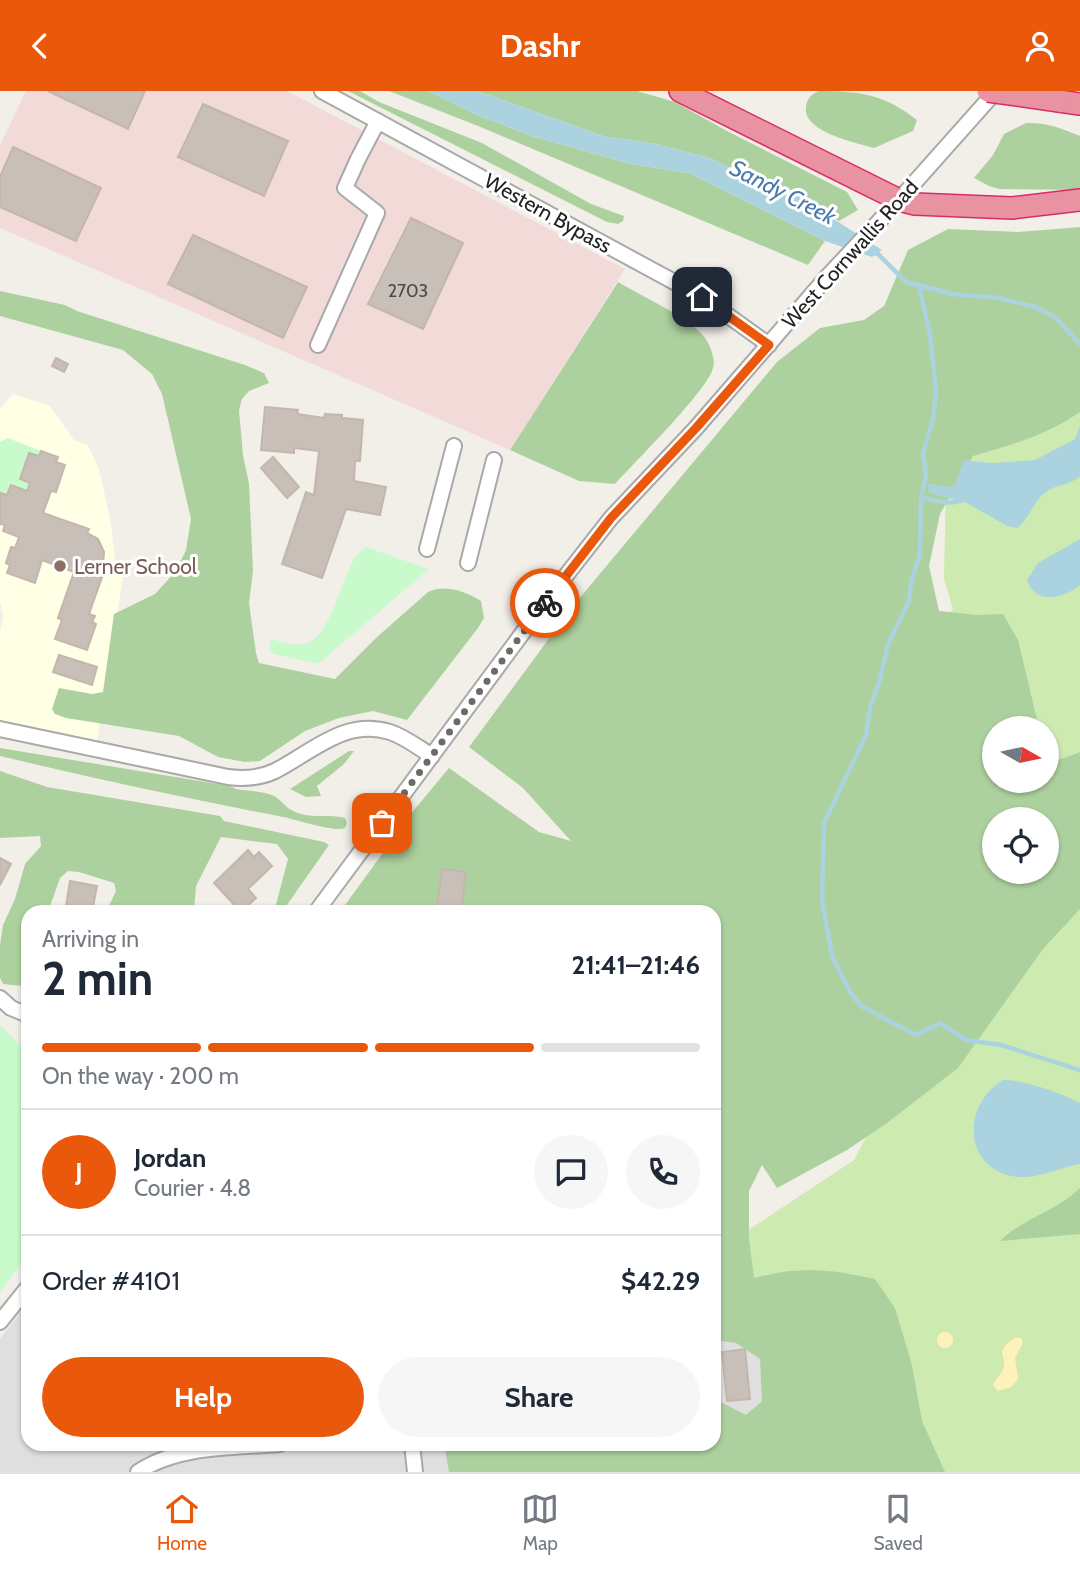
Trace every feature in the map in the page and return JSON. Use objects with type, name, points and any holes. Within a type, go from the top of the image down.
[{"type":"highway","points":[[680,91],[899,200],[915,204],[1012,208],[1080,200]]},
{"type":"highway","points":[[988,91],[1070,103]]},
{"type":"street","name":"Western Bypass","points":[[322,91],[702,297],[769,345]]},
{"type":"street","name":"West Cornwallis Road","points":[[321,905],[611,518],[696,428],[827,277],[996,91]]},
{"type":"street","points":[[318,345],[377,213],[345,188],[378,121]]},
{"type":"street","points":[[427,549],[454,446]]},
{"type":"street","points":[[468,563],[494,460]]},
{"type":"street","points":[[0,729],[246,779],[274,771],[316,745],[349,731],[378,730],[391,733],[432,756]]},
{"type":"street","points":[[0,998],[11,1008],[21,1012]]},
{"type":"street","points":[[0,1322],[21,1296]]},
{"type":"street","points":[[138,1472],[154,1461],[218,1451]]},
{"type":"street","points":[[413,1451],[415,1472]]},
{"type":"shaded area","points":[[26,91],[287,91],[625,269],[510,450],[0,228],[0,145]]},
{"type":"shaded area","name":"Lerner School","points":[[13,394],[50,406],[74,440],[88,445],[100,472],[111,524],[115,561],[124,572],[97,741],[9,725],[0,721],[0,632],[3,616],[0,601],[0,409]]},
{"type":"shaded area","points":[[721,1179],[828,1472],[0,1472],[0,1339],[21,1311],[21,1451],[721,1451]]},
{"type":"green space","points":[[348,91],[360,91],[379,102],[482,143],[591,204],[624,216],[623,221],[618,224],[607,222]]},
{"type":"green space","points":[[389,91],[428,91],[477,115],[532,136],[631,164],[689,173],[825,241],[808,265]]},
{"type":"green space","points":[[477,91],[637,91],[675,102],[847,192],[858,210],[839,221],[793,193],[749,177],[710,158],[655,144],[603,136]]},
{"type":"green space","points":[[819,91],[859,93],[882,99],[917,120],[913,131],[874,148],[856,143],[821,130],[807,116],[808,99]]},
{"type":"green space","points":[[1026,123],[1053,126],[1080,136],[1080,190],[999,189],[974,178],[993,155],[1004,134]]},
{"type":"green space","points":[[1080,227],[1080,412],[1042,433],[973,456],[940,514],[929,566],[939,611],[977,615],[1003,614],[1018,640],[1036,716],[982,716],[982,793],[1059,793],[1059,760],[1080,752],[1080,909],[1043,949],[958,1068],[847,1150],[777,1188],[762,1165],[749,1191],[749,1239],[754,1278],[814,1270],[875,1279],[895,1308],[912,1365],[922,1421],[945,1472],[449,1472],[445,1451],[721,1451],[721,1402],[746,1415],[762,1401],[760,1359],[736,1343],[721,1341],[721,905],[345,905],[414,810],[449,768],[539,832],[571,841],[523,788],[469,747],[573,606],[777,362],[820,328],[864,320],[884,306],[908,250],[948,229],[1018,232]]},
{"type":"green space","points":[[618,282],[678,315],[699,331],[711,348],[714,364],[708,378],[685,409],[615,484],[579,481],[510,450]]},
{"type":"green space","points":[[0,291],[65,305],[264,373],[269,383],[249,391],[242,399],[239,410],[249,484],[253,571],[249,603],[259,663],[335,679],[428,592],[455,590],[481,601],[484,618],[478,628],[407,720],[373,711],[339,718],[305,731],[260,761],[245,762],[218,757],[179,736],[55,714],[52,709],[59,688],[92,694],[103,692],[114,614],[155,594],[176,571],[186,550],[191,519],[162,394],[152,374],[123,350],[0,316]]},
{"type":"green space","points":[[1080,407],[1080,1472],[942,1472],[744,1304],[747,1231],[854,1160],[895,1082],[901,669],[953,609],[944,579],[946,479],[963,451]]},
{"type":"green space","points":[[8,438],[41,451],[39,456],[29,453],[20,479],[30,483],[27,491],[7,495],[1,493],[0,496],[0,442]]},
{"type":"green space","points":[[366,547],[429,569],[318,664],[274,654],[269,650],[271,639],[301,644],[310,642],[317,636],[330,616],[354,559]]},
{"type":"green space","points":[[0,748],[265,793],[274,796],[296,812],[345,818],[347,823],[345,828],[340,829],[313,825],[0,756]]},
{"type":"green space","points":[[349,751],[354,751],[344,764],[317,786],[321,796],[306,797],[290,789]]},
{"type":"green space","points":[[0,771],[47,787],[220,816],[224,821],[329,845],[287,905],[276,905],[288,859],[277,844],[221,837],[196,886],[195,905],[109,905],[116,891],[114,883],[68,871],[60,878],[50,905],[21,905],[21,986],[3,984],[0,978],[0,945],[3,925],[15,899],[25,864],[41,846],[40,836],[0,838]]},
{"type":"green space","points":[[0,1025],[21,1046],[21,1264],[0,1292]]},
{"type":"green space","points":[[1080,1188],[1080,1234],[1000,1241],[1019,1226],[1061,1203]]},
{"type":"sand","points":[[945,1332],[951,1334],[951,1346],[945,1348],[939,1346],[937,1340],[939,1334]]},
{"type":"sand","points":[[1014,1338],[1021,1338],[1023,1343],[1015,1358],[1018,1379],[1011,1387],[998,1391],[993,1385],[1003,1369],[1004,1347]]},
{"type":"water","points":[[428,91],[477,91],[603,136],[655,144],[710,158],[749,177],[793,193],[882,250],[872,257],[825,241],[689,173],[631,164],[532,136],[477,115]]},
{"type":"water","points":[[1080,426],[1080,476],[1045,493],[1017,528],[1007,526],[965,502],[929,493],[928,484],[949,487],[955,485],[964,460],[993,463],[1035,460],[1075,439]]},
{"type":"water","points":[[1080,539],[1080,585],[1059,596],[1037,594],[1027,580],[1038,563]]},
{"type":"water","points":[[1003,1080],[1042,1088],[1080,1103],[1080,1164],[1020,1177],[995,1169],[983,1159],[976,1146],[975,1117],[990,1090]]},
{"type":"building","points":[[48,91],[145,91],[128,129]]},
{"type":"building","points":[[203,104],[288,141],[264,196],[178,157]]},
{"type":"building","points":[[13,147],[101,188],[76,241],[0,207],[0,177]]},
{"type":"building","points":[[411,218],[463,243],[423,329],[368,304]]},
{"type":"building","points":[[193,235],[307,287],[283,338],[168,284]]},
{"type":"building","points":[[56,358],[68,364],[64,372],[52,366]]},
{"type":"building","points":[[265,407],[298,410],[297,414],[324,418],[325,414],[363,420],[360,461],[355,461],[354,481],[386,487],[380,515],[346,509],[322,578],[282,564],[306,492],[314,495],[319,451],[294,448],[294,453],[261,450]]},
{"type":"building","points":[[41,451],[58,457],[56,462],[65,465],[56,492],[51,491],[43,513],[89,529],[87,533],[98,539],[104,552],[103,565],[106,566],[89,614],[95,616],[92,622],[96,624],[87,650],[55,639],[62,620],[58,618],[74,572],[42,560],[35,583],[7,573],[10,565],[6,563],[11,547],[15,548],[19,537],[3,531],[5,525],[0,524],[0,496],[1,493],[7,495],[11,485],[27,491],[30,483],[20,479],[29,453],[39,456]]},
{"type":"building","points":[[273,457],[299,487],[287,498],[261,468]]},
{"type":"building","points":[[59,655],[97,667],[92,685],[53,672]]},
{"type":"building","points":[[248,850],[254,857],[259,852],[272,866],[248,889],[256,898],[248,905],[234,905],[214,883]]},
{"type":"building","points":[[0,858],[11,864],[0,885]]},
{"type":"building","points":[[442,869],[466,872],[462,905],[437,905]]},
{"type":"building","points":[[70,881],[97,886],[93,905],[66,905]]},
{"type":"building","points":[[745,1349],[750,1399],[727,1401],[722,1352]]},
{"type":"waterway","name":"Sandy Creek","points":[[871,252],[878,254],[906,282],[952,294],[999,298],[1035,307],[1055,317],[1080,344]]},
{"type":"waterway","points":[[919,285],[930,335],[936,392],[933,420],[923,453],[926,476],[921,498],[920,554],[911,582],[909,601],[888,644],[870,707],[866,735],[824,823],[822,900],[832,956],[850,992],[861,1006],[916,1035],[940,1023],[966,1040],[1001,1045],[1080,1070]]},
{"type":"waterway","points":[[921,498],[948,502],[965,499]]},
{"type":"way so far","points":[[382,823],[545,603]]},
{"type":"place","name":"Lerner School","points":[[60,566]]},
{"type":"route","points":[[545,603],[611,518],[769,345],[702,297]]}]
